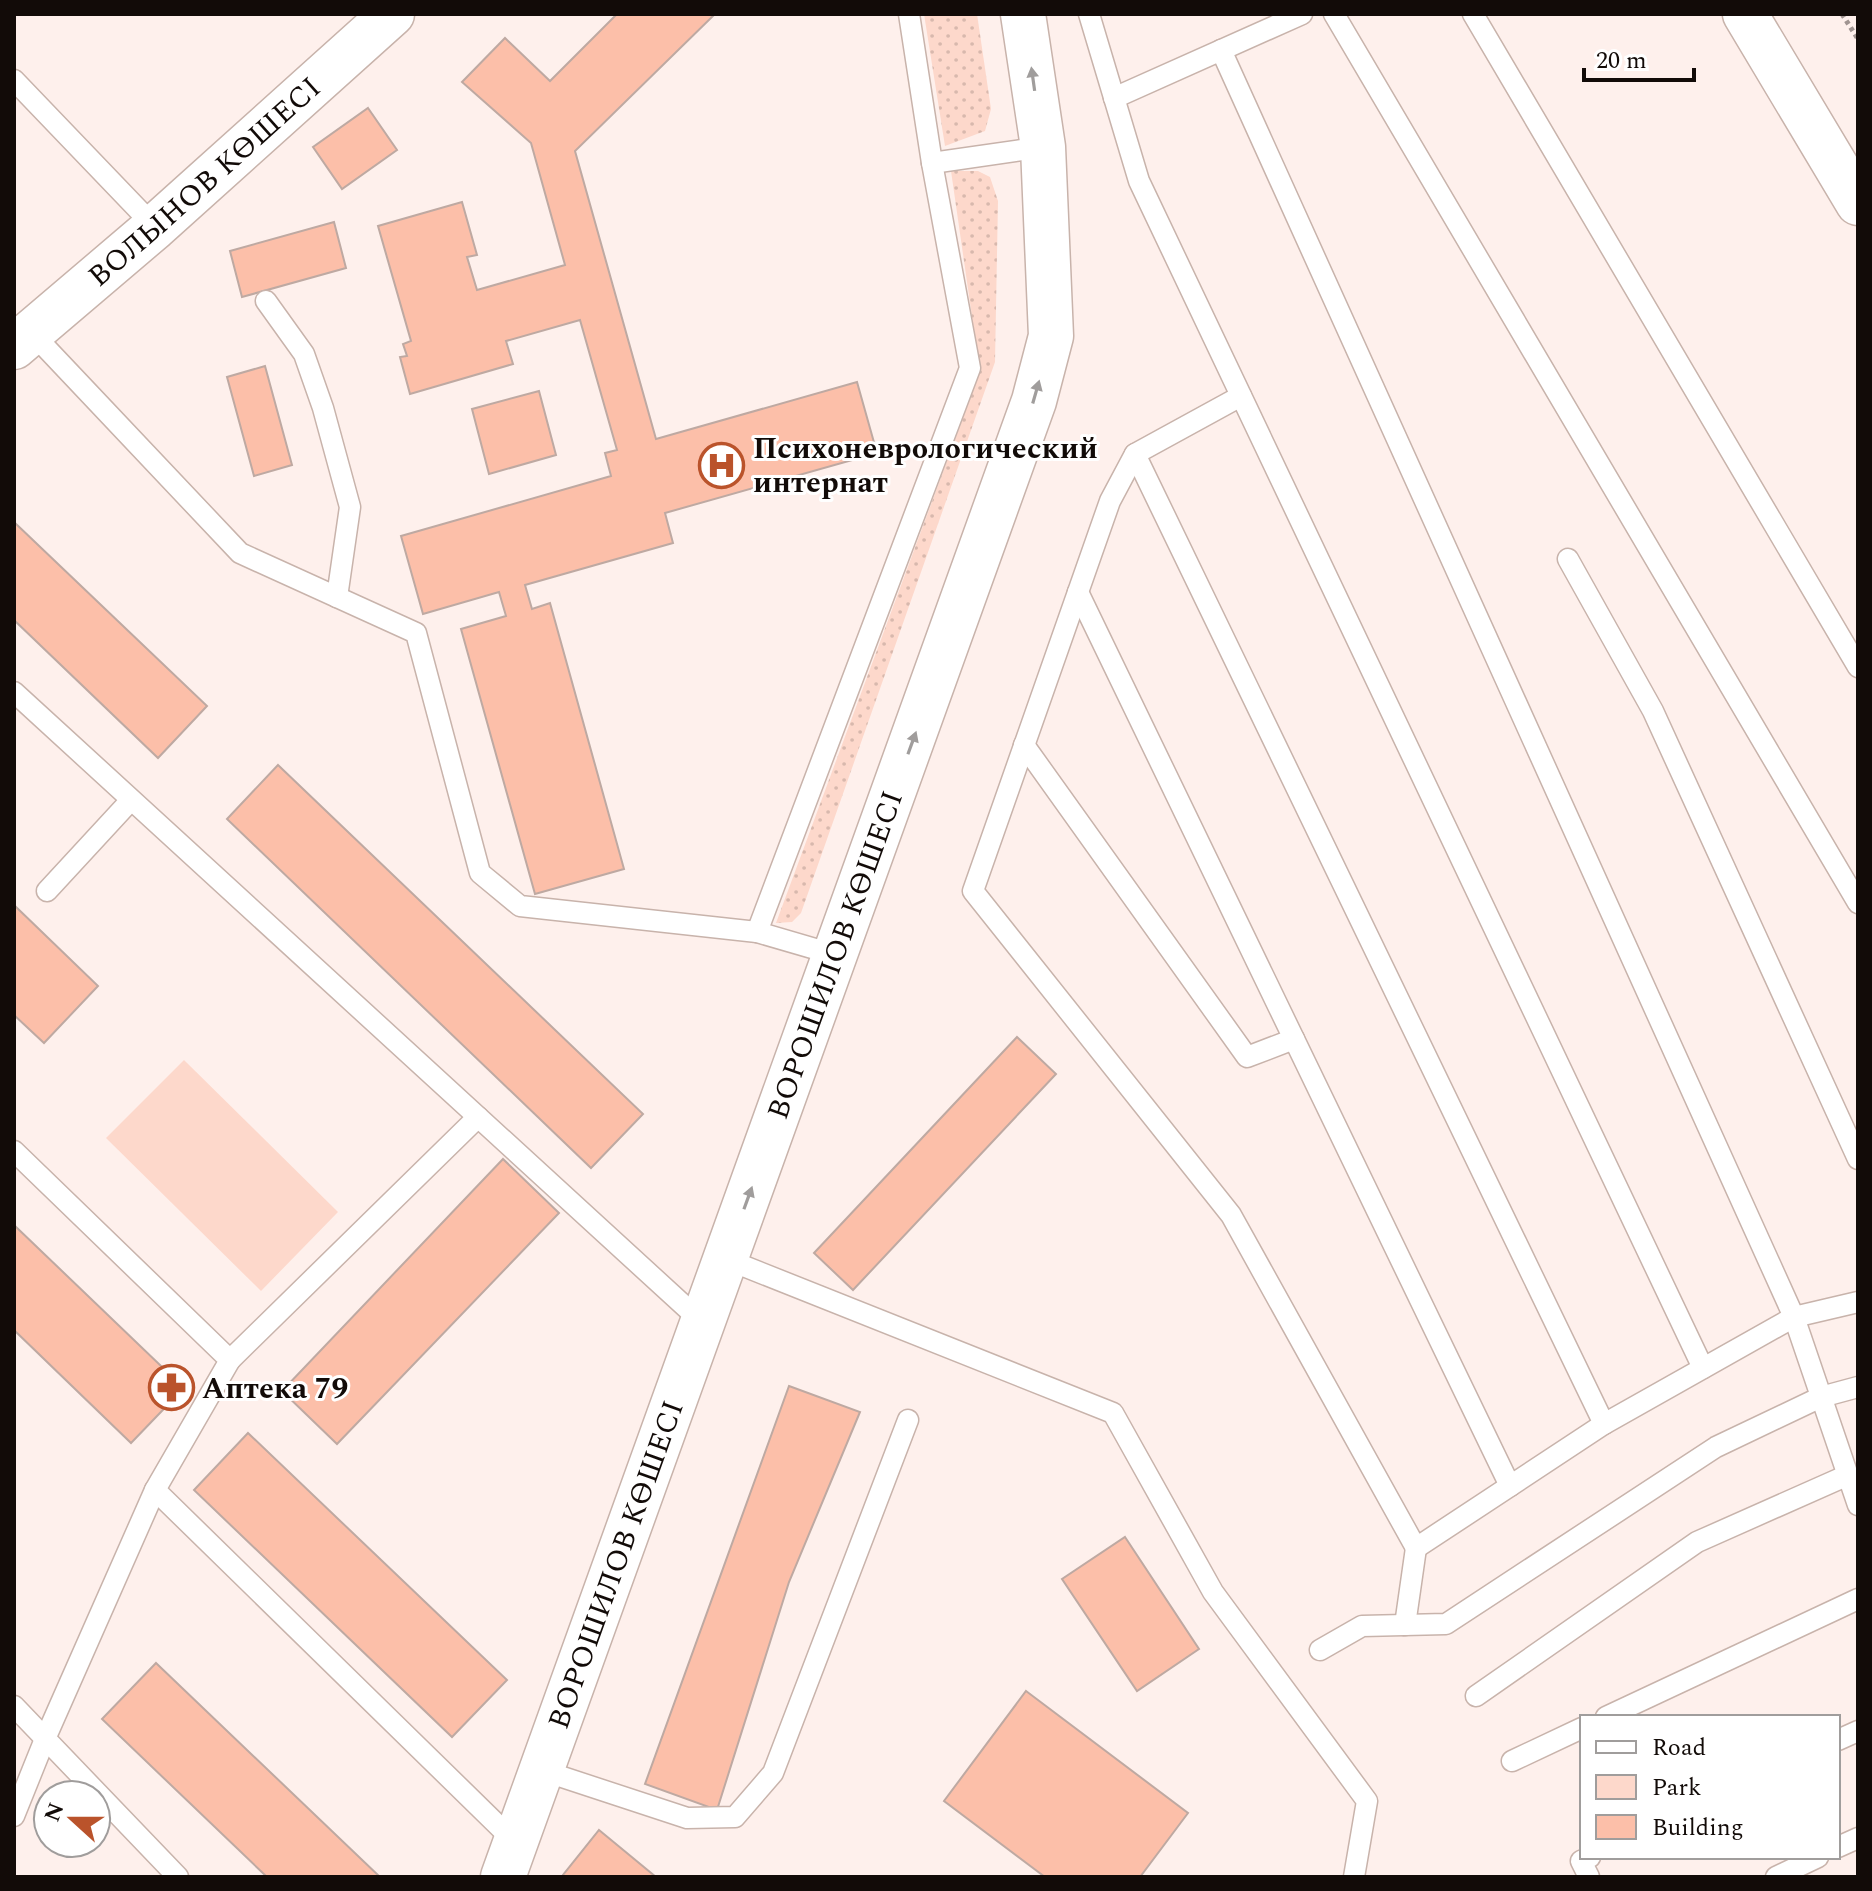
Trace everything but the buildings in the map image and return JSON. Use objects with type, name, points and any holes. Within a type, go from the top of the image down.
[{"type":"street","name":"ВОЛЫНОВ КӨШЕСІ","points":[[22,340],[155,227],[392,14]]},
{"type":"street","name":"ВОРОШИЛОВ КӨШЕСІ","points":[[512,1865],[541,1770],[1034,401],[1051,336],[1043,147],[1023,14]]},
{"type":"street","points":[[1745,14],[1858,203]]},
{"type":"lane","points":[[757,932],[970,368],[932,163],[909,14]]},
{"type":"lane","points":[[1089,14],[1139,181],[1703,1368]]},
{"type":"lane","points":[[1114,98],[1302,14]]},
{"type":"lane","points":[[1334,14],[1858,903]]},
{"type":"lane","points":[[1473,14],[1858,667]]},
{"type":"lane","points":[[1221,50],[1794,1317],[1858,1505]]},
{"type":"lane","points":[[14,80],[155,227]]},
{"type":"lane","points":[[932,163],[1043,147]]},
{"type":"lane","points":[[266,301],[304,354],[323,408],[350,507],[337,597]]},
{"type":"lane","points":[[22,340],[240,553],[416,633],[480,873],[520,906],[757,932],[836,955]]},
{"type":"lane","points":[[1241,396],[1135,454],[1110,501],[973,891],[1231,1215],[1416,1548],[1405,1625]]},
{"type":"lane","points":[[1135,454],[1604,1424]]},
{"type":"lane","points":[[1568,559],[1653,711],[1858,1159]]},
{"type":"lane","points":[[1078,592],[1510,1486]]},
{"type":"lane","points":[[14,692],[703,1323]]},
{"type":"lane","points":[[1024,745],[1247,1057],[1294,1039]]},
{"type":"lane","points":[[47,891],[131,800]]},
{"type":"lane","points":[[14,1816],[155,1490],[230,1360],[478,1117]]},
{"type":"lane","points":[[14,1151],[230,1360]]},
{"type":"lane","points":[[726,1259],[1113,1413],[1213,1592],[1367,1801],[1354,1877]]},
{"type":"lane","points":[[1416,1548],[1604,1424],[1794,1317],[1858,1302]]},
{"type":"lane","points":[[1320,1650],[1362,1626],[1446,1624],[1716,1447],[1821,1397],[1858,1387]]},
{"type":"lane","points":[[541,1770],[687,1818],[735,1817],[773,1773],[908,1420]]},
{"type":"lane","points":[[1476,1696],[1697,1542],[1848,1475]]},
{"type":"lane","points":[[155,1490],[512,1865]]},
{"type":"lane","points":[[1610,1715],[1858,1599]]},
{"type":"lane","points":[[14,1706],[178,1877]]},
{"type":"lane","points":[[1512,1761],[1580,1729]]},
{"type":"lane","points":[[1586,1859],[1581,1861],[1589,1877]]},
{"type":"lane","points":[[1776,1877],[1814,1859]]},
{"type":"path","points":[[1842,14],[1858,39]]},
{"type":"green space","points":[[924,14],[977,14],[991,109],[985,131],[945,146]]},
{"type":"green space","points":[[951,171],[978,171],[990,177],[998,201],[995,362],[801,913],[792,922],[776,923],[980,372]]},
{"type":"green space","points":[[184,1060],[338,1212],[261,1291],[106,1138]]},
{"type":"place","name":"Психоневрологический интернат","points":[[722,465]]},
{"type":"place","name":"Аптека 79","points":[[171,1388]]}]
